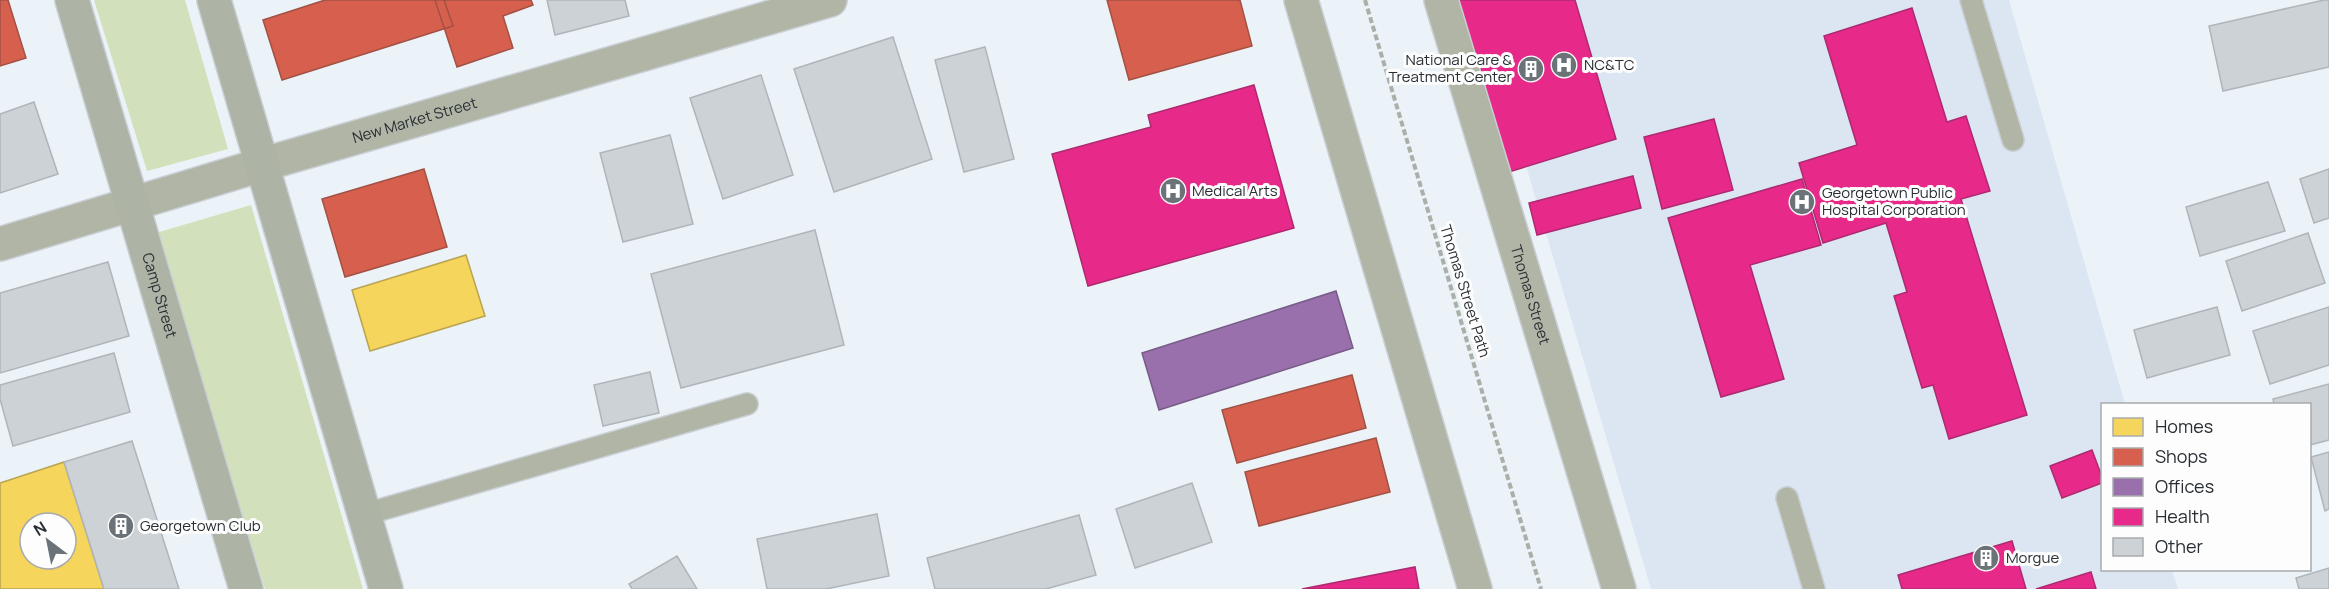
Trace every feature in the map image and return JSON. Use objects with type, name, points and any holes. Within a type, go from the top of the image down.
[{"type":"main road","name":"Camp Street","points":[[72,0],[246,589]]},
{"type":"main road","points":[[219,1],[261,165],[366,514],[386,589]]},
{"type":"street","name":"New Market Street","points":[[0,244],[261,165],[830,0]]},
{"type":"street","points":[[1301,0],[1475,589]]},
{"type":"street","name":"Thomas Street","points":[[1441,0],[1618,589]]},
{"type":"lane","points":[[1971,0],[2013,140]]},
{"type":"lane","points":[[366,514],[747,404]]},
{"type":"lane","points":[[1787,498],[1814,589]]},
{"type":"path","name":"Thomas Street Path","points":[[1365,0],[1541,589]]},
{"type":"shaded area","name":"Georgetown Public Hospital Corporation","points":[[1477,0],[2009,0],[2125,403],[2101,403],[2101,571],[2172,571],[2178,589],[1651,589]]},
{"type":"green space","points":[[94,0],[185,0],[228,149],[147,171]]},
{"type":"green space","points":[[251,205],[363,589],[265,589],[156,233]]},
{"type":"building: Homes","points":[[466,255],[485,316],[370,351],[352,290]]},
{"type":"building: Homes","points":[[64,462],[104,589],[0,589],[0,483]]},
{"type":"building: Shops","points":[[0,0],[8,0],[26,58],[0,66]]},
{"type":"building: Shops","points":[[325,0],[444,0],[453,26],[282,80],[263,20]]},
{"type":"building: Shops","points":[[435,0],[531,0],[533,5],[503,16],[513,48],[457,67]]},
{"type":"building: Shops","points":[[1107,0],[1240,0],[1252,46],[1129,80]]},
{"type":"building: Shops","points":[[424,169],[447,247],[345,277],[322,199]]},
{"type":"building: Shops","points":[[1352,375],[1366,428],[1237,463],[1222,410]]},
{"type":"building: Shops","points":[[1376,438],[1390,492],[1259,526],[1245,472]]},
{"type":"building: Offices","points":[[1336,291],[1353,348],[1159,410],[1142,353]]},
{"type":"building: Health","name":"National Care & Treatment Center","points":[[1447,0],[1575,0],[1616,139],[1499,175]]},
{"type":"building: Health","points":[[1912,8],[1947,122],[1966,116],[1990,191],[1961,199],[2027,415],[1949,439],[1933,385],[1922,388],[1894,296],[1907,292],[1886,223],[1823,243],[1799,163],[1857,145],[1824,36]]},
{"type":"building: Health","name":"Medical Arts","points":[[1254,85],[1294,228],[1088,286],[1052,154],[1151,127],[1148,115]]},
{"type":"building: Health","points":[[1714,119],[1733,190],[1662,209],[1644,137]]},
{"type":"building: Health","points":[[1633,176],[1641,208],[1537,235],[1529,203]]},
{"type":"building: Health","points":[[1802,179],[1821,245],[1750,265],[1784,379],[1721,397],[1668,218]]},
{"type":"building: Health","points":[[2092,450],[2101,474],[2101,483],[2062,498],[2050,466]]},
{"type":"building: Health","name":"Morgue","points":[[2012,541],[2026,589],[1902,589],[1898,575]]},
{"type":"building: Health","points":[[1415,567],[1419,589],[1302,589]]},
{"type":"building: Health","points":[[2091,572],[2096,589],[2036,589]]},
{"type":"building: Other","points":[[547,0],[625,0],[629,16],[555,35]]},
{"type":"building: Other","points":[[2329,0],[2329,67],[2223,91],[2209,26]]},
{"type":"building: Other","points":[[893,37],[932,159],[834,192],[794,69]]},
{"type":"building: Other","points":[[985,47],[1014,159],[964,172],[935,60]]},
{"type":"building: Other","points":[[761,75],[793,175],[723,199],[690,98]]},
{"type":"building: Other","points":[[34,102],[58,174],[0,193],[0,114]]},
{"type":"building: Other","points":[[670,135],[693,224],[623,242],[600,153]]},
{"type":"building: Other","points":[[2329,169],[2329,218],[2314,223],[2300,179]]},
{"type":"building: Other","points":[[2268,182],[2285,231],[2200,256],[2186,207]]},
{"type":"building: Other","points":[[815,230],[844,345],[681,388],[651,274]]},
{"type":"building: Other","points":[[2308,233],[2325,283],[2242,311],[2226,261]]},
{"type":"building: Other","points":[[108,262],[129,336],[0,373],[0,293]]},
{"type":"building: Other","points":[[2217,307],[2230,355],[2147,378],[2134,330]]},
{"type":"building: Other","points":[[2329,307],[2329,365],[2270,384],[2253,331]]},
{"type":"building: Other","points":[[114,353],[130,412],[13,446],[0,399],[0,385]]},
{"type":"building: Other","points":[[650,372],[659,413],[603,426],[594,385]]},
{"type":"building: Other","points":[[2329,384],[2329,440],[2311,445],[2311,403],[2274,403],[2273,399]]},
{"type":"building: Other","name":"Georgetown Club","points":[[132,441],[179,589],[104,589],[64,462]]},
{"type":"building: Other","points":[[2329,452],[2329,509],[2325,511],[2311,457]]},
{"type":"building: Other","points":[[1192,483],[1212,542],[1135,568],[1116,509]]},
{"type":"building: Other","points":[[877,514],[889,576],[826,589],[767,589],[757,539]]},
{"type":"building: Other","points":[[1079,515],[1096,575],[1046,589],[935,589],[927,558]]},
{"type":"building: Other","points":[[677,556],[697,589],[632,589],[629,584]]},
{"type":"building: Other","points":[[2329,568],[2329,589],[2299,589],[2296,578]]},
{"type":"place","name":"NC&TC","points":[[1564,65]]},
{"type":"place","name":"National Care & Treatment Center","points":[[1531,69]]},
{"type":"place","name":"Medical Arts","points":[[1173,191]]},
{"type":"place","name":"Georgetown Public Hospital Corporation","points":[[1802,202]]},
{"type":"place","name":"Georgetown Club","points":[[121,526]]},
{"type":"place","name":"Morgue","points":[[1986,558]]}]
